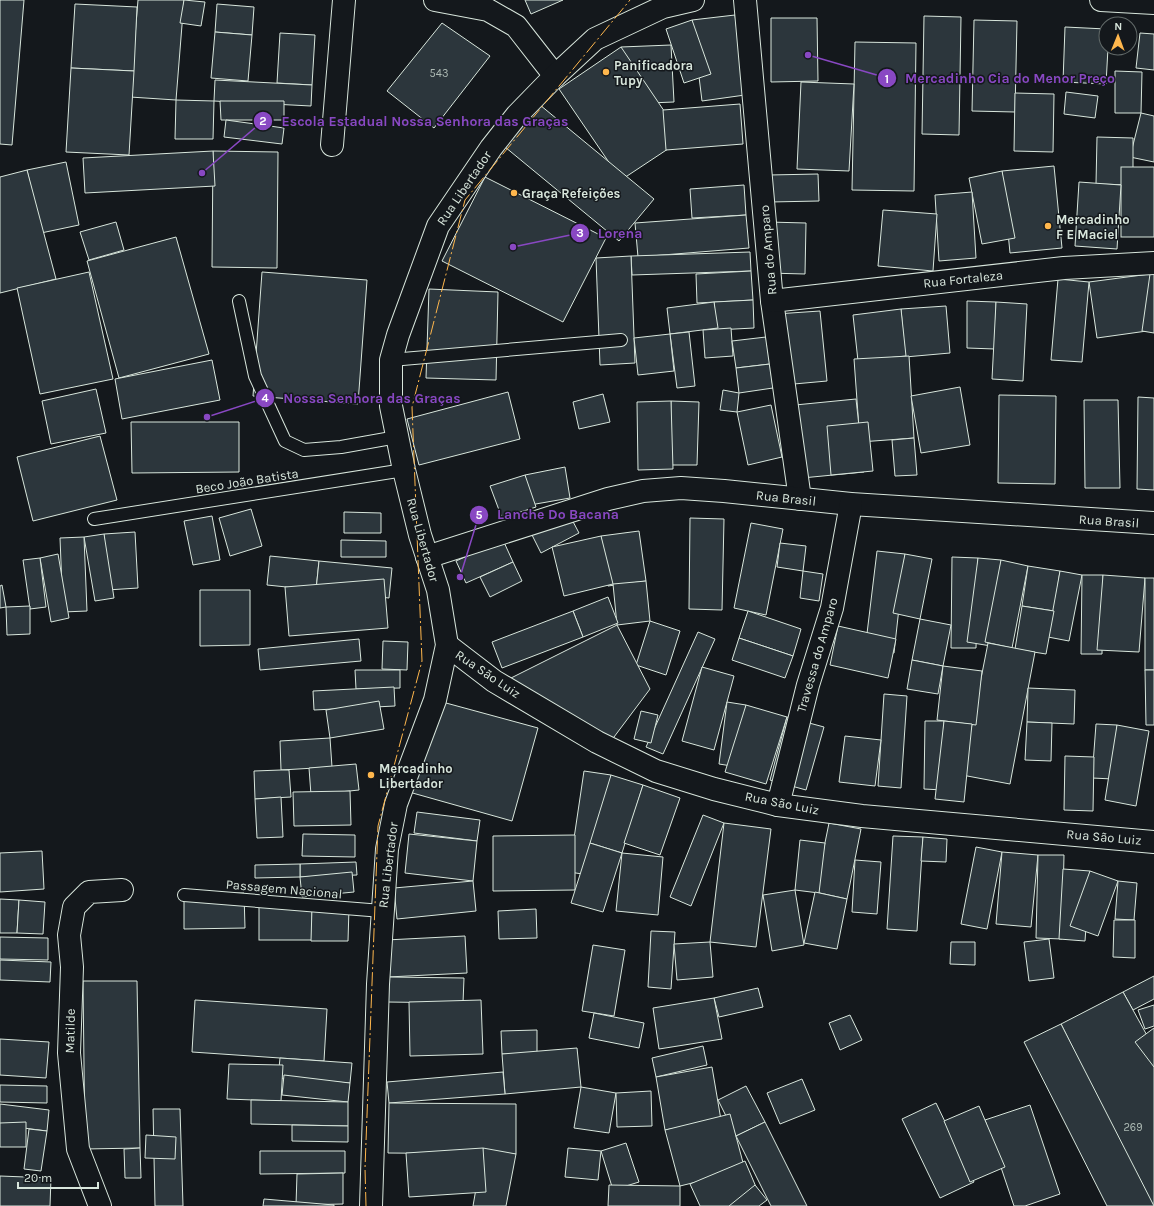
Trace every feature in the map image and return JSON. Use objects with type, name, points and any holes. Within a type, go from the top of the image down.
[{"type":"street","points":[[332,145],[344,0]]},
{"type":"street","points":[[435,0],[488,10],[516,26],[554,76]]},
{"type":"street","name":"Rua Libertador","points":[[371,1206],[382,911],[387,849],[396,804],[435,700],[447,645],[438,590],[427,557],[404,470],[397,437],[391,406],[391,360],[398,335],[438,226],[495,143],[517,115],[554,76],[595,39],[662,3],[694,0]]},
{"type":"street","name":"Rua do Amparo","points":[[745,0],[772,301],[800,499]]},
{"type":"street","points":[[1102,0],[1154,3]]},
{"type":"street","name":"Rua Fortaleza","points":[[772,301],[1064,268],[1154,263]]},
{"type":"street","name":"Rua Brasil","points":[[427,557],[608,499],[643,491],[681,488],[851,504],[1154,523]]},
{"type":"street","name":"Travessa do Amparo","points":[[778,805],[806,693],[832,608],[851,504]]},
{"type":"street","name":"Rua São Luiz","points":[[447,645],[467,662],[506,688],[597,742],[656,770],[714,789],[778,805],[862,816],[1154,842]]},
{"type":"street","name":"Matilde","points":[[100,1206],[78,1149],[69,1053],[72,967],[69,935],[74,907],[89,892],[122,890]]},
{"type":"lane","points":[[239,301],[255,376],[285,441],[304,450],[341,447],[397,437]]},
{"type":"lane","points":[[391,360],[621,340]]},
{"type":"lane","name":"Beco João Batista","points":[[94,519],[404,470]]},
{"type":"lane","name":"Passagem Nacional","points":[[184,895],[382,911]]},
{"type":"building","points":[[0,0],[24,0],[12,145],[0,144]]},
{"type":"building","points":[[138,0],[184,0],[176,100],[130,97]]},
{"type":"building","points":[[184,0],[205,2],[201,26],[180,23]]},
{"type":"building","points":[[525,0],[563,0],[531,14]]},
{"type":"building","points":[[75,4],[137,7],[134,71],[71,68]]},
{"type":"building","points":[[217,4],[254,7],[252,35],[215,32]]},
{"type":"building","points":[[735,15],[745,95],[702,101],[692,20]]},
{"type":"building","points":[[924,16],[961,17],[959,135],[922,134]]},
{"type":"building","points":[[771,18],[817,18],[818,81],[771,82]]},
{"type":"building","points":[[692,20],[711,74],[684,83],[666,29]]},
{"type":"building","points":[[974,20],[1017,21],[1015,112],[972,111]]},
{"type":"building","points":[[442,23],[490,56],[434,128],[387,91]]},
{"type":"building","points":[[1065,27],[1098,29],[1098,56],[1108,56],[1106,84],[1063,82]]},
{"type":"building","points":[[215,32],[252,35],[248,81],[211,78]]},
{"type":"building","points":[[280,33],[315,35],[312,85],[277,83]]},
{"type":"building","points":[[1140,33],[1154,34],[1154,70],[1136,68]]},
{"type":"building","points":[[855,42],[916,43],[914,191],[852,190]]},
{"type":"building","points":[[671,45],[674,102],[624,104],[621,47]]},
{"type":"building","points":[[621,47],[683,139],[621,180],[559,89]]},
{"type":"building","points":[[71,68],[134,71],[129,155],[66,152]]},
{"type":"building","points":[[1115,71],[1142,72],[1141,113],[1115,113]]},
{"type":"building","points":[[215,80],[312,85],[311,106],[214,101]]},
{"type":"building","points":[[801,82],[854,84],[849,171],[797,169]]},
{"type":"building","points":[[1066,92],[1098,96],[1095,118],[1064,114]]},
{"type":"building","points":[[1015,93],[1054,94],[1053,152],[1014,151]]},
{"type":"building","points":[[176,100],[214,101],[213,139],[175,139]]},
{"type":"building","points":[[220,101],[284,101],[284,120],[221,120]]},
{"type":"building","points":[[740,104],[743,144],[666,150],[663,110]]},
{"type":"building","points":[[540,105],[654,199],[619,241],[505,147]]},
{"type":"building","points":[[1141,113],[1154,116],[1154,162],[1130,157]]},
{"type":"building","points":[[226,120],[284,128],[282,144],[224,137]]},
{"type":"building","points":[[1097,137],[1133,138],[1133,185],[1096,184]]},
{"type":"building","points":[[213,151],[278,152],[277,268],[212,267]]},
{"type":"building","points":[[213,151],[215,186],[85,193],[83,158]]},
{"type":"building","points":[[66,162],[79,225],[41,233],[27,170]]},
{"type":"building","points":[[1054,166],[1062,248],[1010,253],[1002,171]]},
{"type":"building","points":[[1121,167],[1154,167],[1154,237],[1121,237]]},
{"type":"building","points":[[27,170],[56,279],[0,293],[0,177]]},
{"type":"building","points":[[1002,171],[1015,238],[982,244],[969,178]]},
{"type":"building","points":[[818,174],[819,201],[770,202],[769,175]]},
{"type":"building","points":[[485,177],[606,238],[563,322],[442,261]]},
{"type":"building","points":[[1079,182],[1121,185],[1117,249],[1075,246]]},
{"type":"building","points":[[744,185],[746,215],[692,218],[690,189]]},
{"type":"building","points":[[972,192],[976,258],[939,261],[935,195]]},
{"type":"building","points":[[883,210],[937,214],[933,271],[878,266]]},
{"type":"building","points":[[746,215],[749,248],[638,257],[635,223]]},
{"type":"building","points":[[116,222],[124,250],[89,260],[80,232]]},
{"type":"building","points":[[768,222],[806,223],[805,274],[767,273]]},
{"type":"building","points":[[176,237],[209,354],[119,378],[87,261]]},
{"type":"building","points":[[750,252],[751,271],[632,275],[631,256]]},
{"type":"building","points":[[631,256],[635,363],[600,365],[596,258]]},
{"type":"building","points":[[751,271],[753,300],[697,303],[696,274]]},
{"type":"building","points":[[89,272],[113,379],[40,394],[17,288]]},
{"type":"building","points":[[262,272],[367,280],[358,404],[253,396]]},
{"type":"building","points":[[1150,274],[1154,302],[1154,330],[1097,338],[1089,282]]},
{"type":"building","points":[[1150,274],[1154,274],[1154,333],[1142,331]]},
{"type":"building","points":[[1058,279],[1089,282],[1082,362],[1051,360]]},
{"type":"building","points":[[429,289],[498,292],[496,380],[426,378]]},
{"type":"building","points":[[753,300],[754,328],[716,330],[714,302]]},
{"type":"building","points":[[967,301],[996,302],[995,349],[967,348]]},
{"type":"building","points":[[714,302],[718,328],[670,334],[667,308]]},
{"type":"building","points":[[996,302],[1027,304],[1023,381],[992,379]]},
{"type":"building","points":[[946,306],[950,353],[905,357],[901,309]]},
{"type":"building","points":[[901,309],[906,356],[858,361],[853,315]]},
{"type":"building","points":[[820,311],[827,381],[783,385],[776,314]]},
{"type":"building","points":[[731,328],[733,356],[705,358],[703,330]]},
{"type":"building","points":[[689,332],[695,386],[677,388],[670,334]]},
{"type":"building","points":[[670,334],[674,371],[638,375],[634,338]]},
{"type":"building","points":[[766,337],[770,364],[736,368],[732,341]]},
{"type":"building","points":[[909,356],[914,438],[860,442],[854,359]]},
{"type":"building","points":[[212,360],[220,400],[122,419],[115,379]]},
{"type":"building","points":[[770,364],[773,388],[739,393],[736,368]]},
{"type":"building","points":[[960,387],[970,445],[921,453],[911,396]]},
{"type":"building","points":[[96,389],[106,433],[51,444],[42,401]]},
{"type":"building","points":[[723,390],[739,393],[737,412],[720,410]]},
{"type":"building","points":[[508,392],[520,439],[419,465],[407,419]]},
{"type":"building","points":[[603,394],[610,422],[579,429],[573,402]]},
{"type":"building","points":[[999,395],[1056,396],[1055,484],[998,483]]},
{"type":"building","points":[[1138,397],[1154,398],[1154,490],[1137,489]]},
{"type":"building","points":[[856,399],[864,472],[802,478],[795,405]]},
{"type":"building","points":[[1084,400],[1118,400],[1120,488],[1085,488]]},
{"type":"building","points":[[671,401],[699,402],[697,465],[670,465]]},
{"type":"building","points":[[671,401],[673,469],[638,470],[637,402]]},
{"type":"building","points":[[771,405],[782,457],[748,465],[737,412]]},
{"type":"building","points":[[131,422],[239,422],[239,472],[132,473]]},
{"type":"building","points":[[868,422],[873,471],[831,475],[827,426]]},
{"type":"building","points":[[100,436],[117,500],[33,521],[17,457]]},
{"type":"building","points":[[914,438],[917,475],[895,476],[892,440]]},
{"type":"building","points":[[565,467],[570,498],[530,505],[525,475]]},
{"type":"building","points":[[525,475],[536,507],[502,518],[490,486]]},
{"type":"building","points":[[251,509],[262,546],[230,556],[219,518]]},
{"type":"building","points":[[344,512],[381,513],[381,533],[344,533]]},
{"type":"building","points":[[569,514],[579,533],[541,553],[531,533]]},
{"type":"building","points":[[212,516],[220,560],[193,565],[184,521]]},
{"type":"building","points":[[690,518],[724,519],[722,610],[689,609]]},
{"type":"building","points":[[751,523],[783,529],[766,615],[734,608]]},
{"type":"building","points":[[639,531],[646,581],[608,586],[601,536]]},
{"type":"building","points":[[135,532],[138,588],[107,590],[104,534]]},
{"type":"building","points":[[104,534],[114,598],[95,601],[84,537]]},
{"type":"building","points":[[601,536],[613,584],[564,596],[552,547]]},
{"type":"building","points":[[84,537],[87,611],[63,612],[60,538]]},
{"type":"building","points":[[341,540],[386,541],[386,557],[341,557]]},
{"type":"building","points":[[503,540],[513,562],[466,583],[456,561]]},
{"type":"building","points":[[780,543],[806,546],[803,571],[777,567]]},
{"type":"building","points":[[877,551],[905,554],[894,653],[865,650]]},
{"type":"building","points":[[58,554],[69,618],[51,622],[40,558]]},
{"type":"building","points":[[905,554],[932,559],[920,619],[893,613]]},
{"type":"building","points":[[270,556],[319,561],[316,590],[267,585]]},
{"type":"building","points":[[952,557],[978,558],[976,648],[951,648]]},
{"type":"building","points":[[40,558],[46,607],[30,609],[23,560]]},
{"type":"building","points":[[978,558],[1001,560],[991,646],[967,642]]},
{"type":"building","points":[[1001,560],[1028,566],[1012,648],[985,642]]},
{"type":"building","points":[[319,561],[392,568],[389,598],[316,590]]},
{"type":"building","points":[[513,562],[522,581],[490,597],[480,577]]},
{"type":"building","points":[[1028,566],[1060,571],[1054,611],[1022,606]]},
{"type":"building","points":[[803,571],[823,574],[819,601],[800,598]]},
{"type":"building","points":[[1060,571],[1082,575],[1069,641],[1048,637]]},
{"type":"building","points":[[1082,575],[1103,575],[1102,654],[1081,654]]},
{"type":"building","points":[[1103,575],[1145,578],[1139,652],[1097,650]]},
{"type":"building","points":[[1145,578],[1154,578],[1154,670],[1145,670]]},
{"type":"building","points":[[384,579],[388,628],[289,636],[285,587]]},
{"type":"building","points":[[646,581],[650,621],[617,625],[613,584]]},
{"type":"building","points":[[2,585],[6,607],[0,608],[0,586]]},
{"type":"building","points":[[200,590],[250,590],[250,645],[200,646]]},
{"type":"building","points":[[608,597],[618,623],[583,637],[573,611]]},
{"type":"building","points":[[30,606],[30,634],[7,635],[6,607]]},
{"type":"building","points":[[1022,606],[1054,611],[1046,654],[1015,649]]},
{"type":"building","points":[[573,611],[583,637],[502,668],[492,642]]},
{"type":"building","points":[[748,611],[801,629],[793,656],[739,638]]},
{"type":"building","points":[[920,619],[951,625],[943,666],[912,660]]},
{"type":"building","points":[[650,621],[680,631],[666,675],[636,665]]},
{"type":"building","points":[[617,625],[650,689],[611,741],[503,682]]},
{"type":"building","points":[[838,626],[896,639],[888,678],[830,665]]},
{"type":"building","points":[[698,632],[715,639],[663,754],[646,747]]},
{"type":"building","points":[[739,638],[793,656],[785,678],[732,660]]},
{"type":"building","points":[[359,639],[361,661],[260,670],[258,649]]},
{"type":"building","points":[[383,641],[408,642],[407,670],[382,669]]},
{"type":"building","points":[[988,643],[1035,652],[1010,784],[962,775]]},
{"type":"building","points":[[912,660],[943,666],[938,694],[907,689]]},
{"type":"building","points":[[943,666],[982,671],[976,725],[937,720]]},
{"type":"building","points":[[702,667],[734,676],[714,750],[682,741]]},
{"type":"building","points":[[355,670],[400,670],[400,688],[356,689]]},
{"type":"building","points":[[1145,670],[1154,670],[1154,725],[1146,725]]},
{"type":"building","points":[[394,687],[395,706],[314,710],[313,691]]},
{"type":"building","points":[[1028,688],[1075,690],[1074,724],[1027,722]]},
{"type":"building","points":[[884,694],[907,696],[901,788],[878,786]]},
{"type":"building","points":[[435,700],[538,728],[512,821],[409,792]]},
{"type":"building","points":[[379,701],[384,729],[330,738],[326,710]]},
{"type":"building","points":[[727,702],[746,705],[738,767],[719,764]]},
{"type":"building","points":[[746,705],[787,717],[766,784],[725,772]]},
{"type":"building","points":[[641,711],[658,715],[651,743],[634,739]]},
{"type":"building","points":[[787,717],[824,727],[806,790],[770,780]]},
{"type":"building","points":[[925,721],[944,721],[943,790],[924,789]]},
{"type":"building","points":[[944,721],[972,724],[964,802],[935,799]]},
{"type":"building","points":[[1027,722],[1052,723],[1051,761],[1025,760]]},
{"type":"building","points":[[1096,724],[1117,725],[1113,779],[1092,778]]},
{"type":"building","points":[[1117,725],[1149,731],[1136,806],[1105,800]]},
{"type":"building","points":[[845,736],[881,740],[875,786],[839,782]]},
{"type":"building","points":[[330,738],[332,767],[281,770],[280,741]]},
{"type":"building","points":[[1065,756],[1094,757],[1093,811],[1064,810]]},
{"type":"building","points":[[356,764],[359,790],[311,795],[309,768]]},
{"type":"building","points":[[289,770],[291,797],[255,799],[254,771]]},
{"type":"building","points":[[584,771],[611,775],[596,876],[569,872]]},
{"type":"building","points":[[611,775],[643,785],[622,853],[590,843]]},
{"type":"building","points":[[643,785],[680,798],[660,855],[624,843]]},
{"type":"building","points":[[350,791],[351,825],[294,826],[293,792]]},
{"type":"building","points":[[281,797],[283,837],[257,838],[255,799]]},
{"type":"building","points":[[417,812],[480,820],[477,841],[414,833]]},
{"type":"building","points":[[703,815],[724,823],[691,906],[670,897]]},
{"type":"building","points":[[724,823],[771,829],[756,947],[710,942]]},
{"type":"building","points":[[829,823],[861,829],[847,899],[815,892]]},
{"type":"building","points":[[303,834],[355,835],[355,857],[302,856]]},
{"type":"building","points":[[409,834],[477,841],[473,881],[405,873]]},
{"type":"building","points":[[575,835],[575,890],[493,891],[493,836]]},
{"type":"building","points":[[893,836],[923,837],[917,931],[887,929]]},
{"type":"building","points":[[923,837],[947,839],[946,862],[921,861]]},
{"type":"building","points":[[800,840],[825,843],[819,893],[795,890]]},
{"type":"building","points":[[590,843],[622,853],[603,912],[571,903]]},
{"type":"building","points":[[976,847],[1002,852],[987,929],[961,924]]},
{"type":"building","points":[[42,851],[44,889],[0,892],[0,853]]},
{"type":"building","points":[[1002,852],[1038,855],[1031,927],[996,924]]},
{"type":"building","points":[[622,853],[663,857],[658,915],[616,911]]},
{"type":"building","points":[[1038,855],[1064,855],[1062,939],[1036,938]]},
{"type":"building","points":[[855,860],[881,862],[877,914],[852,912]]},
{"type":"building","points":[[356,862],[357,875],[300,877],[300,864]]},
{"type":"building","points":[[300,864],[300,877],[255,878],[255,865]]},
{"type":"building","points":[[1063,869],[1090,871],[1085,941],[1059,939]]},
{"type":"building","points":[[1090,871],[1118,881],[1098,936],[1070,926]]},
{"type":"building","points":[[352,872],[354,892],[302,897],[300,877]]},
{"type":"building","points":[[473,881],[476,911],[397,919],[394,888]]},
{"type":"building","points":[[1118,881],[1137,883],[1134,920],[1115,919]]},
{"type":"building","points":[[795,890],[804,945],[772,951],[763,895]]},
{"type":"building","points":[[815,892],[847,899],[837,949],[804,943]]},
{"type":"building","points":[[244,893],[245,928],[184,929],[184,895]]},
{"type":"building","points":[[0,899],[19,900],[17,933],[0,933]]},
{"type":"building","points":[[19,900],[45,902],[43,934],[17,933]]},
{"type":"building","points":[[259,907],[312,907],[312,940],[259,940]]},
{"type":"building","points":[[312,907],[349,908],[348,941],[311,941]]},
{"type":"building","points":[[536,909],[537,938],[499,939],[498,911]]},
{"type":"building","points":[[1114,920],[1135,920],[1135,958],[1113,957]]},
{"type":"building","points":[[651,931],[675,932],[671,989],[648,987]]},
{"type":"building","points":[[465,936],[467,973],[388,977],[386,940]]},
{"type":"building","points":[[0,937],[48,938],[48,960],[0,959]]},
{"type":"building","points":[[1049,939],[1054,978],[1029,981],[1024,942]]},
{"type":"building","points":[[710,942],[713,977],[677,980],[674,944]]},
{"type":"building","points":[[951,942],[975,942],[975,965],[950,964]]},
{"type":"building","points":[[593,945],[625,950],[614,1016],[582,1011]]},
{"type":"building","points":[[0,960],[51,962],[50,982],[0,980]]},
{"type":"building","points":[[1154,976],[1154,999],[1133,1010],[1123,992]]},
{"type":"building","points":[[388,977],[464,978],[463,1003],[387,1002]]},
{"type":"building","points":[[83,981],[137,981],[140,1148],[85,1149]]},
{"type":"building","points":[[758,988],[763,1007],[719,1017],[714,998]]},
{"type":"building","points":[[1123,992],[1154,1048],[1154,1206],[1151,1206],[1061,1024]]},
{"type":"building","points":[[714,998],[722,1039],[659,1049],[653,1008]]},
{"type":"building","points":[[195,1000],[327,1009],[324,1061],[192,1052]]},
{"type":"building","points":[[481,1000],[483,1054],[410,1056],[409,1002]]},
{"type":"building","points":[[1154,1005],[1154,1026],[1145,1029],[1138,1010]]},
{"type":"building","points":[[594,1013],[644,1023],[639,1048],[589,1038]]},
{"type":"building","points":[[850,1015],[862,1040],[840,1050],[829,1023]]},
{"type":"building","points":[[1061,1024],[1154,1206],[1107,1206],[1024,1042]]},
{"type":"building","points":[[1154,1028],[1154,1067],[1135,1042]]},
{"type":"building","points":[[537,1030],[537,1054],[502,1054],[501,1031]]},
{"type":"building","points":[[0,1039],[49,1042],[46,1078],[0,1075]]},
{"type":"building","points":[[703,1046],[707,1065],[656,1077],[652,1058]]},
{"type":"building","points":[[577,1048],[581,1087],[505,1094],[502,1054]]},
{"type":"building","points":[[280,1058],[352,1063],[350,1083],[278,1078]]},
{"type":"building","points":[[229,1064],[283,1065],[281,1101],[227,1099]]},
{"type":"building","points":[[712,1067],[721,1120],[665,1130],[656,1077]]},
{"type":"building","points":[[503,1072],[505,1094],[389,1103],[387,1082]]},
{"type":"building","points":[[284,1075],[350,1083],[348,1102],[282,1095]]},
{"type":"building","points":[[802,1079],[815,1110],[780,1124],[767,1093]]},
{"type":"building","points":[[0,1085],[47,1086],[47,1103],[0,1102]]},
{"type":"building","points":[[746,1086],[765,1122],[736,1136],[718,1100]]},
{"type":"building","points":[[581,1087],[616,1093],[609,1133],[574,1128]]},
{"type":"building","points":[[651,1091],[652,1126],[617,1127],[616,1093]]},
{"type":"building","points":[[251,1100],[348,1102],[348,1126],[251,1124]]},
{"type":"building","points":[[389,1103],[516,1104],[516,1154],[388,1153]]},
{"type":"building","points":[[936,1103],[974,1182],[940,1198],[902,1119]]},
{"type":"building","points":[[0,1104],[49,1110],[47,1131],[0,1125]]},
{"type":"building","points":[[1030,1105],[1060,1194],[1025,1206],[1014,1206],[985,1120]]},
{"type":"building","points":[[979,1106],[1005,1167],[970,1182],[944,1121]]},
{"type":"building","points":[[153,1109],[180,1109],[183,1206],[155,1206]]},
{"type":"building","points":[[730,1114],[745,1170],[680,1186],[665,1130]]},
{"type":"building","points":[[26,1122],[26,1147],[0,1147],[0,1123]]},
{"type":"building","points":[[765,1122],[807,1206],[771,1206],[736,1136]]},
{"type":"building","points":[[292,1125],[348,1126],[348,1142],[292,1141]]},
{"type":"building","points":[[29,1129],[47,1131],[41,1171],[24,1169]]},
{"type":"building","points":[[146,1135],[176,1137],[175,1159],[145,1158]]},
{"type":"building","points":[[626,1143],[639,1182],[613,1190],[601,1151]]},
{"type":"building","points":[[140,1148],[141,1178],[125,1178],[124,1149]]},
{"type":"building","points":[[483,1148],[516,1154],[506,1206],[473,1206]]},
{"type":"building","points":[[483,1148],[486,1192],[409,1197],[406,1153]]},
{"type":"building","points":[[568,1148],[601,1151],[598,1180],[565,1177]]},
{"type":"building","points":[[260,1151],[345,1151],[345,1173],[260,1174]]},
{"type":"building","points":[[745,1161],[762,1201],[749,1206],[700,1206],[690,1184]]},
{"type":"building","points":[[343,1173],[343,1204],[296,1205],[297,1174]]},
{"type":"building","points":[[0,1176],[51,1178],[50,1206],[0,1206]]},
{"type":"building","points":[[609,1185],[680,1186],[680,1206],[608,1206]]},
{"type":"building","points":[[755,1185],[767,1200],[759,1206],[729,1206]]},
{"type":"building","points":[[264,1199],[334,1205],[334,1206],[263,1206]]},
{"type":"power","points":[[366,1206],[365,1168],[378,826],[422,661],[412,407],[465,200],[630,0]]},
{"type":"place","name":"Mercadinho Cia do Menor Preço","points":[[808,55]]},
{"type":"place","name":"Panificadora Tupy","points":[[606,72]]},
{"type":"place","name":"Escola Estadual Nossa Senhora das Graças","points":[[202,173]]},
{"type":"place","name":"Graça Refeições","points":[[514,193]]},
{"type":"place","name":"Mercadinho F E Maciel","points":[[1048,226]]},
{"type":"place","name":"Lorena","points":[[513,247]]},
{"type":"place","name":"Nossa Senhora das Graças","points":[[207,417]]},
{"type":"place","name":"Lanche Do Bacana","points":[[460,577]]},
{"type":"place","name":"Mercadinho Libertador","points":[[371,775]]}]
